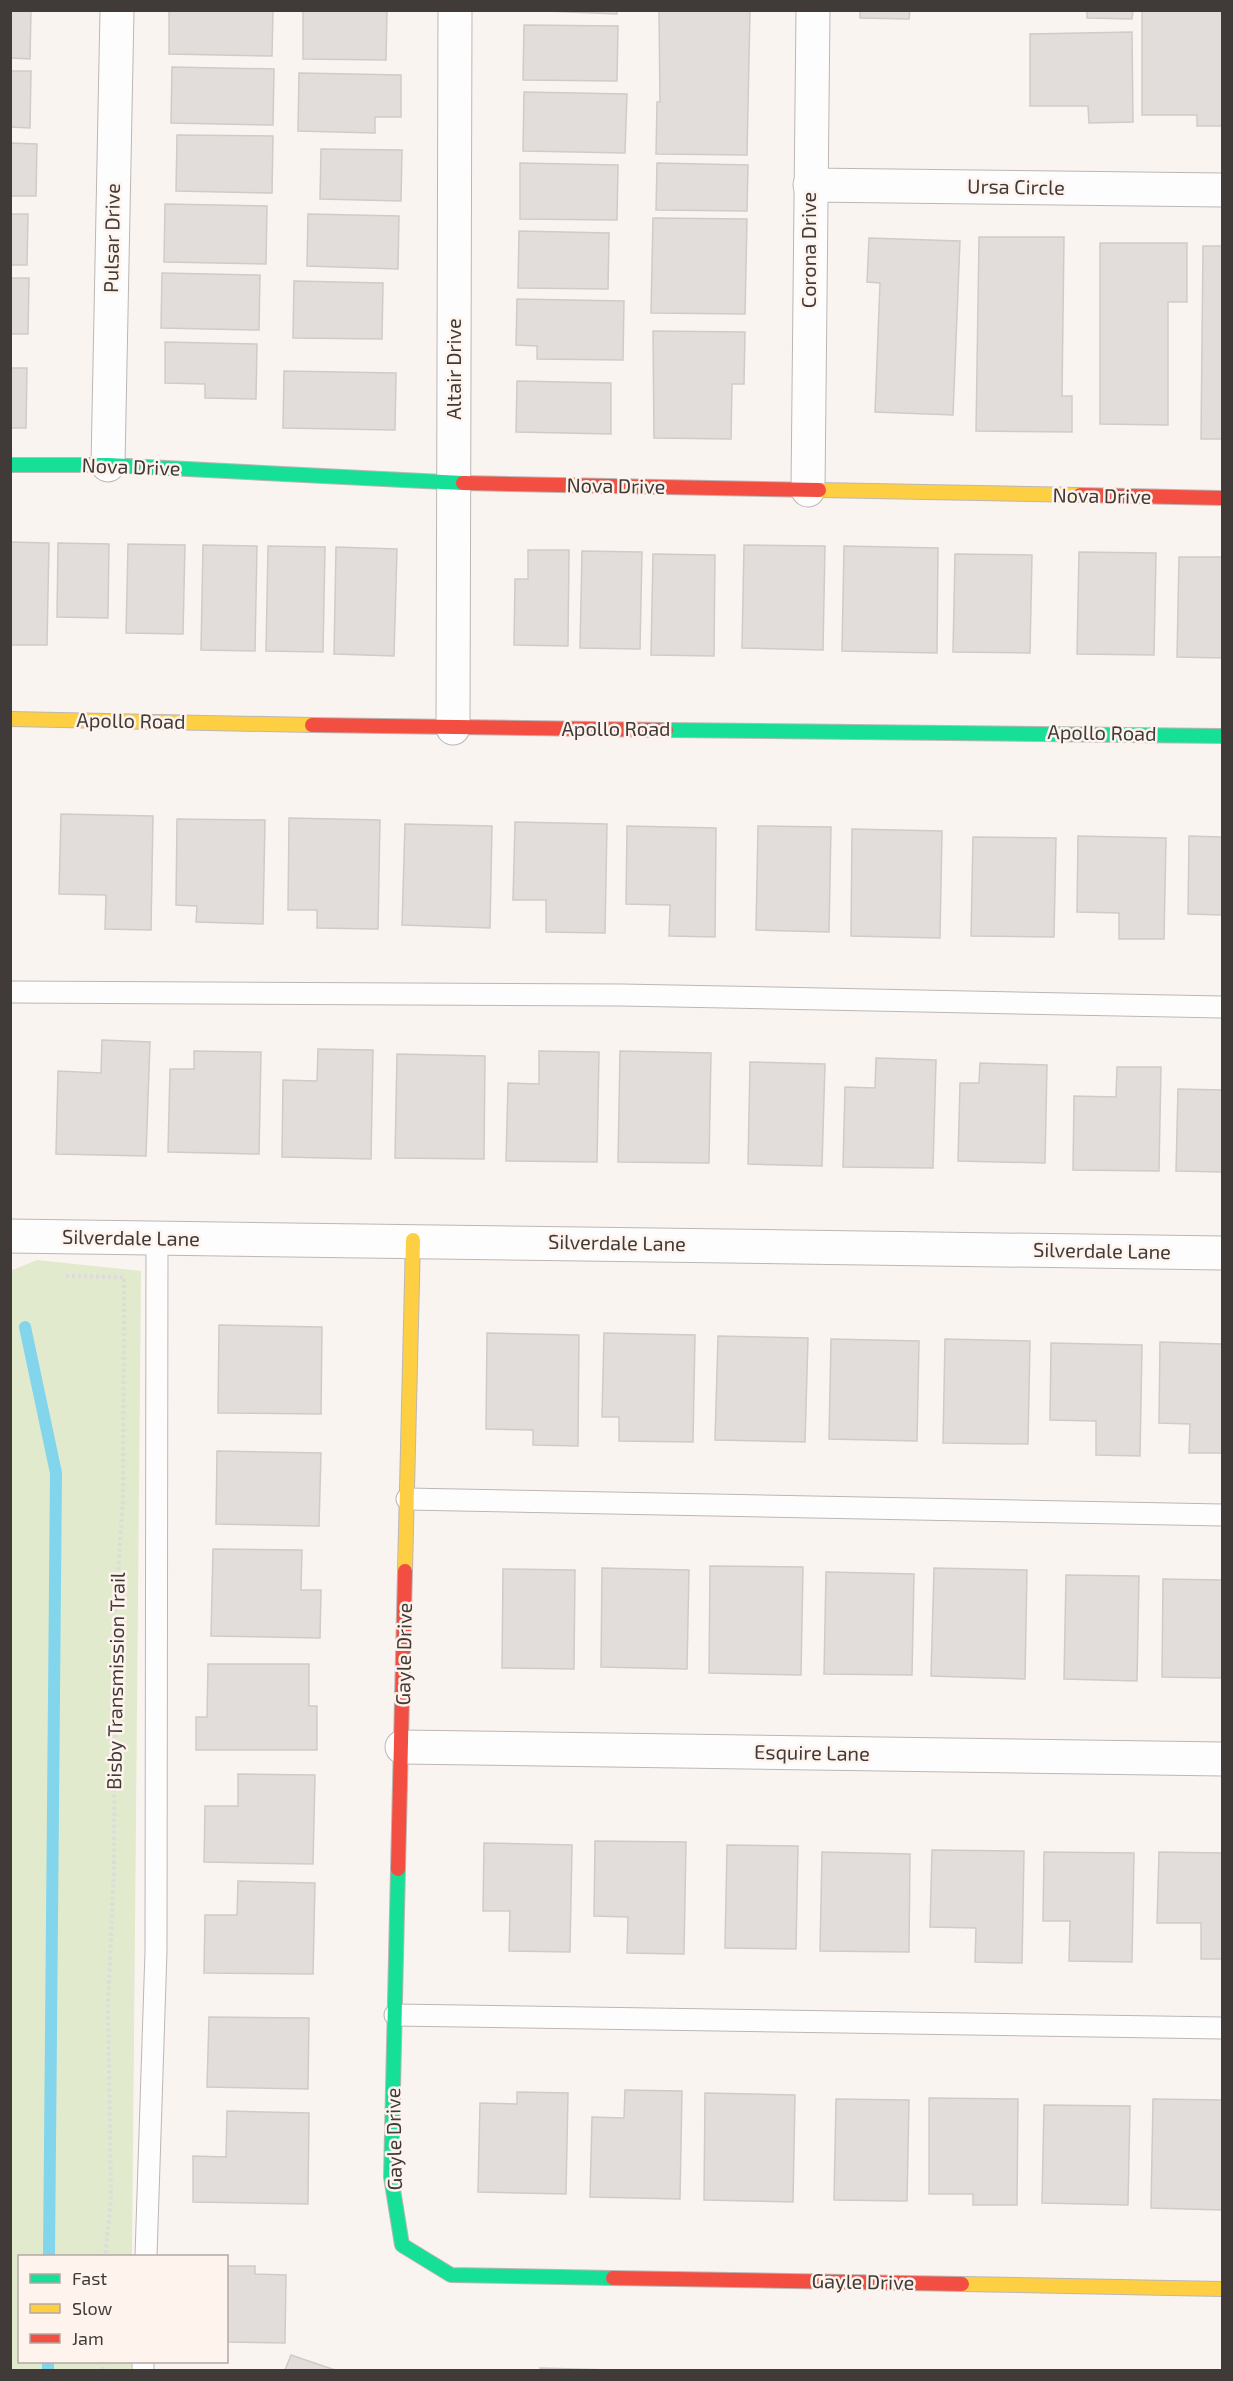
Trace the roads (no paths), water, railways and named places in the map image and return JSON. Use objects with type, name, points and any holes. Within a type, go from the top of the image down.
[{"type":"street","name":"Pulsar Drive","points":[[108,465],[117,10]]},
{"type":"street","name":"Altair Drive","points":[[453,728],[455,10]]},
{"type":"street","name":"Corona Drive","points":[[808,490],[813,10]]},
{"type":"street","name":"Ursa Circle","points":[[810,185],[1222,190]]},
{"type":"street","name":"Nova Drive","points":[[10,465],[108,465],[454,483],[1222,498]]},
{"type":"street","name":"Apollo Road","points":[[10,718],[453,728],[1222,736]]},
{"type":"street","name":"Silverdale Lane","points":[[10,1236],[1222,1253]]},
{"type":"street","name":"Gayle Drive","points":[[413,1240],[391,2177],[402,2245],[451,2275],[1222,2289]]},
{"type":"street","name":"Esquire Lane","points":[[402,1747],[1222,1759]]},
{"type":"lane","points":[[10,992],[621,995],[1222,1007]]},
{"type":"lane","points":[[146,2255],[156,1951],[157,1239]]},
{"type":"lane","points":[[407,1500],[1222,1515]]},
{"type":"lane","points":[[395,2015],[1222,2028]]},
{"type":"waterway","points":[[25,1327],[56,1473],[49,2255]]},
{"type":"waterway","points":[[48,2363],[48,2370]]}]
